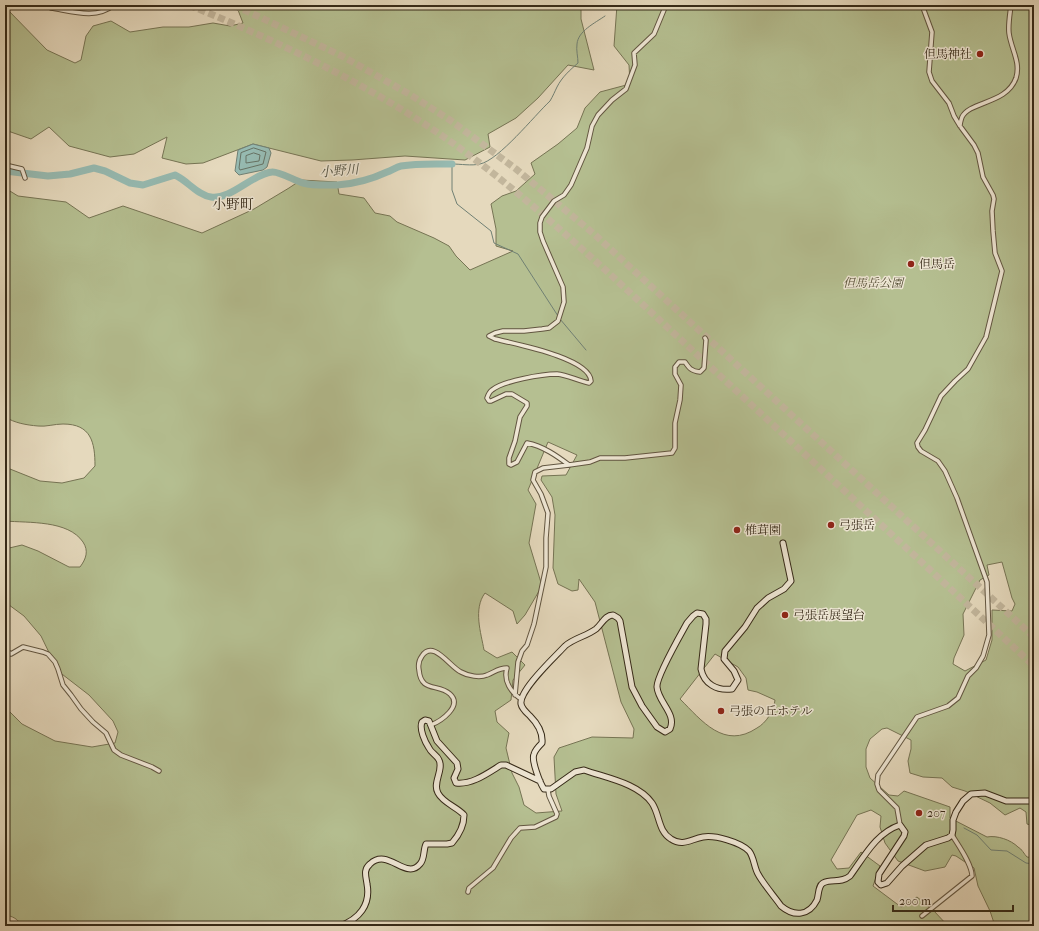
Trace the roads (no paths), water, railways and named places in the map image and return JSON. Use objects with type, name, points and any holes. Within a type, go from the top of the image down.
[{"type":"street","points":[[5,12],[7,5]]},
{"type":"street","points":[[44,5],[51,8],[92,14],[107,10],[114,5]]},
{"type":"street","points":[[569,466],[556,456],[533,444],[527,443],[517,462],[511,465],[509,464],[509,458],[515,441],[520,417],[527,406],[527,403],[512,394],[506,394],[491,401],[487,398],[492,389],[500,385],[542,374],[558,374],[589,383],[591,381],[588,372],[560,357],[538,349],[489,336],[503,331],[542,330],[549,328],[558,321],[562,311],[564,294],[561,282],[540,232],[542,217],[554,200],[567,193],[582,163],[592,126],[603,109],[626,89],[635,65],[634,53],[654,34],[666,5]]},
{"type":"street","points":[[922,5],[932,32],[929,72],[932,81],[950,103],[954,116],[974,145],[978,153],[983,177],[994,199],[992,211],[993,232],[996,253],[1002,271],[986,337],[968,369],[955,380],[941,396],[925,430],[917,443],[921,451],[938,461],[945,471],[965,519],[987,582],[989,635],[983,656],[976,668],[968,676],[958,698],[948,706],[917,717],[878,775],[877,784],[879,790],[897,808],[900,825],[905,832],[904,836],[896,845],[879,874],[878,882],[881,885],[887,884],[902,866],[926,845],[948,838],[952,835]]},
{"type":"street","points":[[960,126],[962,116],[971,108],[990,102],[1001,96],[1012,86],[1016,79],[1017,59],[1009,33],[1011,5]]},
{"type":"street","points":[[5,165],[22,170],[25,178]]},
{"type":"street","points":[[515,695],[518,662],[522,651],[527,645],[534,624],[546,568],[548,513],[541,494],[533,480],[533,475],[537,470],[543,468],[569,466],[590,462],[600,458],[625,458],[672,453],[675,448],[675,423],[680,400],[681,385],[675,374],[675,366],[679,362],[685,362],[690,370],[700,372],[704,368],[706,356],[705,338]]},
{"type":"street","points":[[468,892],[469,888],[493,868],[511,838],[520,828],[535,827],[549,822],[556,817],[557,814],[548,790],[544,788],[540,781],[533,757],[534,753],[542,743],[542,738],[538,725],[523,708],[521,699],[524,692],[565,646],[595,630],[607,617],[613,615],[618,618],[632,687],[642,706],[657,727],[665,732],[670,730],[672,725],[671,716],[656,686],[660,675],[687,623],[697,613],[703,614],[706,618],[701,669],[703,676],[706,681],[718,689],[732,689],[738,680],[734,671],[724,659],[725,651],[745,627],[757,608],[768,598],[784,589],[791,581],[783,543]]},
{"type":"street","points":[[5,650],[11,654],[23,646],[48,654],[55,662],[63,685],[81,709],[106,734],[114,750],[121,755],[159,771]]},
{"type":"street","points":[[431,725],[447,715],[454,702],[451,695],[446,692],[428,687],[424,684],[419,670],[419,662],[425,651],[436,651],[456,669],[469,675],[485,676],[500,668],[507,668],[505,673],[507,685],[515,695],[521,699]]},
{"type":"street","points":[[340,926],[359,916],[365,906],[367,890],[365,872],[370,864],[378,858],[383,858],[409,869],[414,868],[420,864],[426,844],[452,843],[462,828],[464,815],[460,810],[441,798],[437,792],[437,779],[441,765],[439,759],[429,749],[421,725],[425,720],[429,721],[437,741],[457,762],[458,769],[454,778],[456,783],[463,784],[471,781],[501,765],[506,765],[540,781]]},
{"type":"street","points":[[548,790],[552,789],[580,770],[584,770],[636,788],[645,795],[652,804],[658,814],[662,832],[671,839],[679,843],[687,843],[703,837],[710,837],[742,846],[749,852],[758,874],[781,906],[785,910],[796,914],[802,913],[810,908],[816,900],[820,886],[824,882],[845,880],[850,876],[886,830],[900,825]]},
{"type":"street","points":[[922,916],[972,876],[972,871],[952,835],[953,820],[956,812],[964,801],[971,794],[985,793],[1006,801],[1034,801]]},
{"type":"water","points":[[253,144],[269,148],[271,153],[267,167],[263,170],[239,175],[235,171],[238,150]]},
{"type":"waterway","points":[[558,316],[518,254],[494,243],[491,231],[457,204],[452,190],[452,164],[470,165],[488,161],[497,155],[516,137],[550,101],[561,80],[578,63],[577,46],[580,35],[605,16]]},
{"type":"waterway","name":"小野川","points":[[5,171],[48,176],[70,174],[94,168],[105,171],[130,183],[143,185],[175,175],[201,194],[211,197],[219,197],[234,191],[257,177],[272,172],[279,173],[307,184],[337,185],[349,184],[369,179],[401,166],[420,164],[452,164]]},
{"type":"waterway","name":"小野川","points":[[560,319],[586,350]]},
{"type":"waterway","points":[[964,828],[977,835],[991,850],[1007,851],[1026,863],[1034,864]]},
{"type":"tunnel","points":[[189,5],[292,50],[326,67],[391,103],[475,159],[515,191],[612,276],[1034,666]]},
{"type":"tunnel","points":[[234,5],[342,56],[409,94],[450,120],[516,169],[594,234],[1034,637]]},
{"type":"place","name":"但馬神社","points":[[980,54]]},
{"type":"place","name":"但馬岳","points":[[911,264]]},
{"type":"place","name":"弓張岳","points":[[831,525]]},
{"type":"place","name":"椎茸園","points":[[737,530]]},
{"type":"place","name":"弓張岳展望台","points":[[785,615]]},
{"type":"place","name":"弓張の丘ホテル","points":[[721,711]]},
{"type":"place","name":"207","points":[[919,813]]},
{"type":"district","name":"小野町","points":[[233,204]]},
{"type":"park label","name":"但馬岳公園","points":[[873,283]]}]
